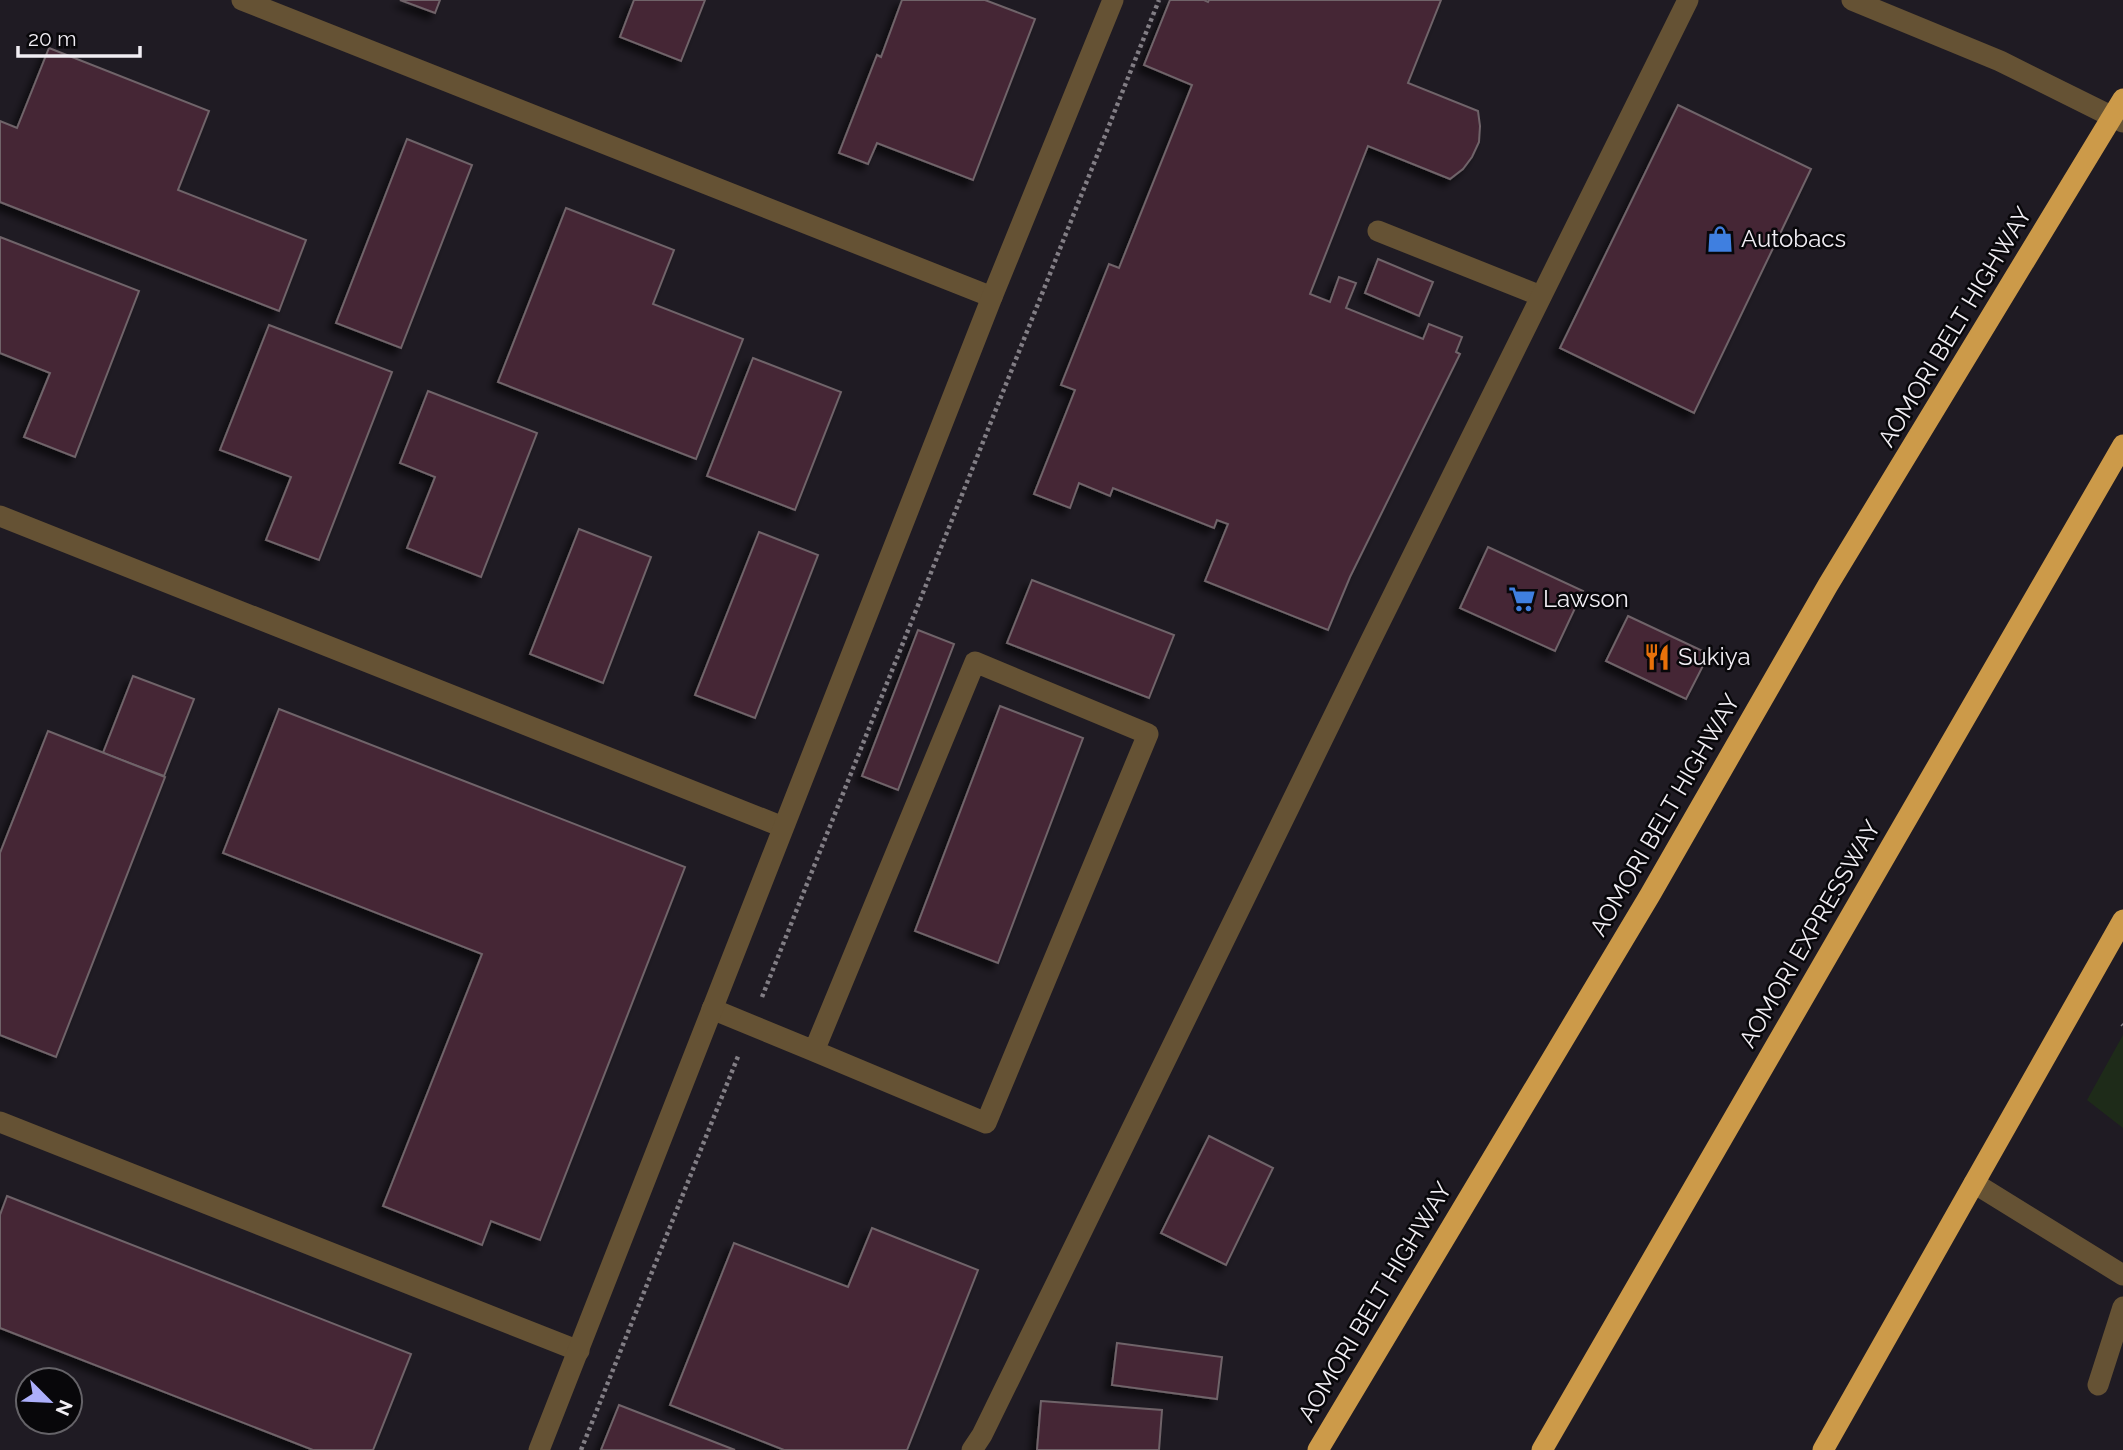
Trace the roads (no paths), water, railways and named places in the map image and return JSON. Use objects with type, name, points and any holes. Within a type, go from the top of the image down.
[{"type":"highway","name":"AOMORI BELT HIGHWAY","points":[[1318,1450],[1643,907],[1828,586],[2120,112]]},
{"type":"highway","name":"AOMORI EXPRESSWAY","points":[[1542,1450],[2123,445]]},
{"type":"highway","points":[[1823,1450],[2123,920]]},
{"type":"street","points":[[242,0],[992,297]]},
{"type":"street","points":[[539,1450],[992,297],[1114,0]]},
{"type":"street","points":[[972,1450],[982,1435],[1688,0]]},
{"type":"street","points":[[1852,0],[2120,112]]},
{"type":"street","points":[[1378,231],[1541,296]]},
{"type":"street","points":[[0,516],[783,827]]},
{"type":"street","points":[[712,1009],[986,1123],[1148,734],[975,662],[814,1051]]},
{"type":"street","points":[[0,1122],[579,1351]]},
{"type":"street","points":[[1974,1183],[2123,1275]]},
{"type":"street","points":[[2098,1385],[2123,1307]]},
{"type":"place","name":"Autobacs","points":[[1720,239]]},
{"type":"place","name":"Lawson","points":[[1522,599]]},
{"type":"place","name":"Sukiya","points":[[1657,657]]}]
